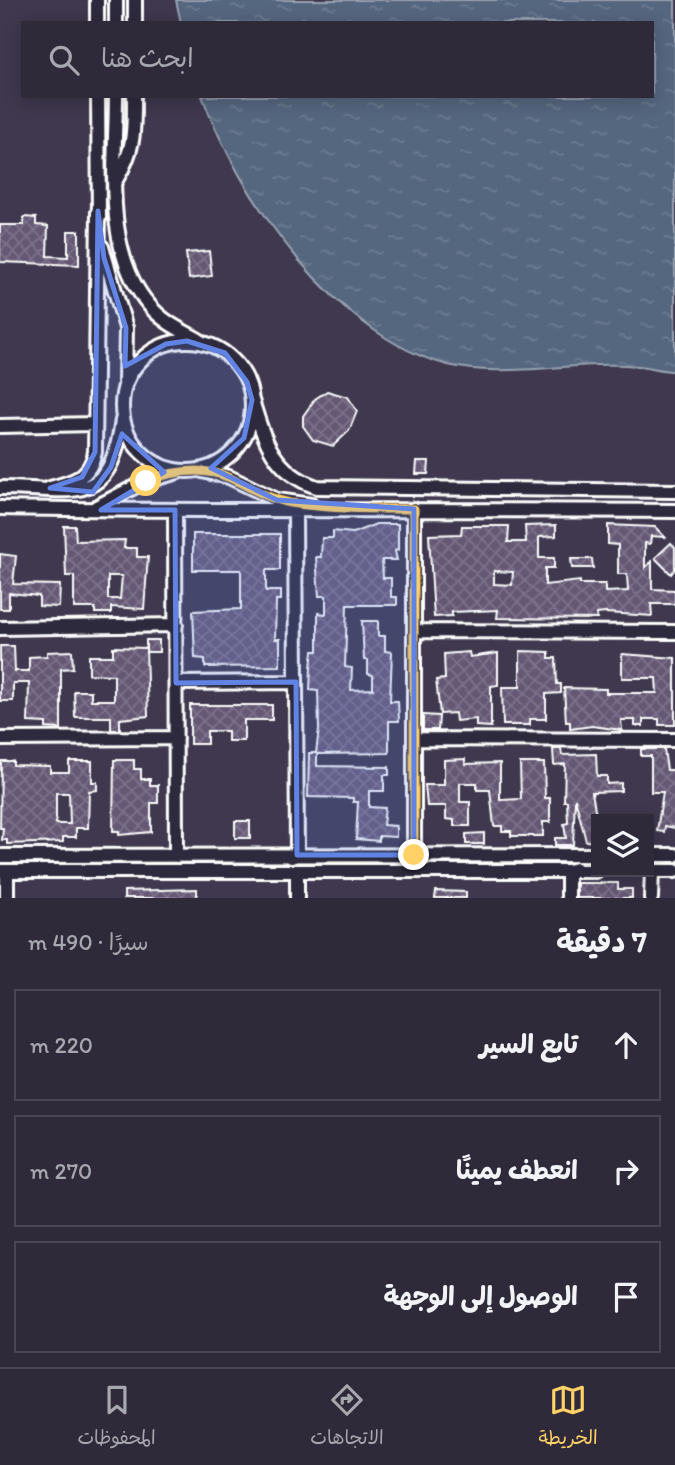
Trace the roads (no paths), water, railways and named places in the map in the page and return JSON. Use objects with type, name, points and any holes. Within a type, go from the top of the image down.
[{"type":"street","points":[[97,0],[97,21]]},
{"type":"street","points":[[116,0],[116,21]]},
{"type":"street","points":[[135,0],[135,21]]},
{"type":"street","points":[[50,488],[75,481],[88,473],[96,452],[97,98]]},
{"type":"street","points":[[116,98],[116,180],[123,249],[140,293],[166,322],[225,353],[238,366],[247,382],[264,440],[275,460],[298,479],[317,487],[675,491]]},
{"type":"street","points":[[116,180],[131,156],[134,142],[134,98]]},
{"type":"street","points":[[0,488],[86,487],[106,474],[118,450],[126,328],[104,258],[98,211]]},
{"type":"street","points":[[124,390],[133,370],[148,354],[166,344],[187,341],[208,345]]},
{"type":"street","points":[[85,509],[111,501],[146,481],[217,464],[238,445],[251,419],[252,400]]},
{"type":"street","points":[[122,412],[127,431],[137,447],[151,460],[183,471]]},
{"type":"street","points":[[0,426],[95,424]]},
{"type":"street","points":[[198,470],[220,474],[277,500],[353,509]]},
{"type":"street","points":[[0,508],[295,512],[353,509],[675,511]]},
{"type":"street","points":[[414,509],[414,855]]},
{"type":"street","points":[[175,510],[176,856]]},
{"type":"street","points":[[295,512],[297,855]]},
{"type":"street","points":[[0,628],[176,625]]},
{"type":"street","points":[[414,631],[675,632]]},
{"type":"street","points":[[176,683],[296,682]]},
{"type":"street","points":[[0,739],[176,738]]},
{"type":"street","points":[[415,739],[675,740]]},
{"type":"street","points":[[237,871],[297,855]]},
{"type":"street","points":[[0,856],[591,855]]},
{"type":"street","points":[[654,855],[675,855]]},
{"type":"street","points":[[7,898],[4,871],[568,871],[591,869]]},
{"type":"street","points":[[297,871],[297,898]]},
{"type":"street","points":[[568,871],[568,898]]},
{"type":"street","points":[[654,871],[675,871]]},
{"type":"street","points":[[650,877],[651,898]]},
{"type":"water","points":[[176,0],[675,0],[675,371],[615,365],[519,370],[471,369],[448,365],[407,350],[368,326],[331,294],[297,258],[267,219],[241,177],[203,98],[654,98],[654,21],[181,21]]}]
